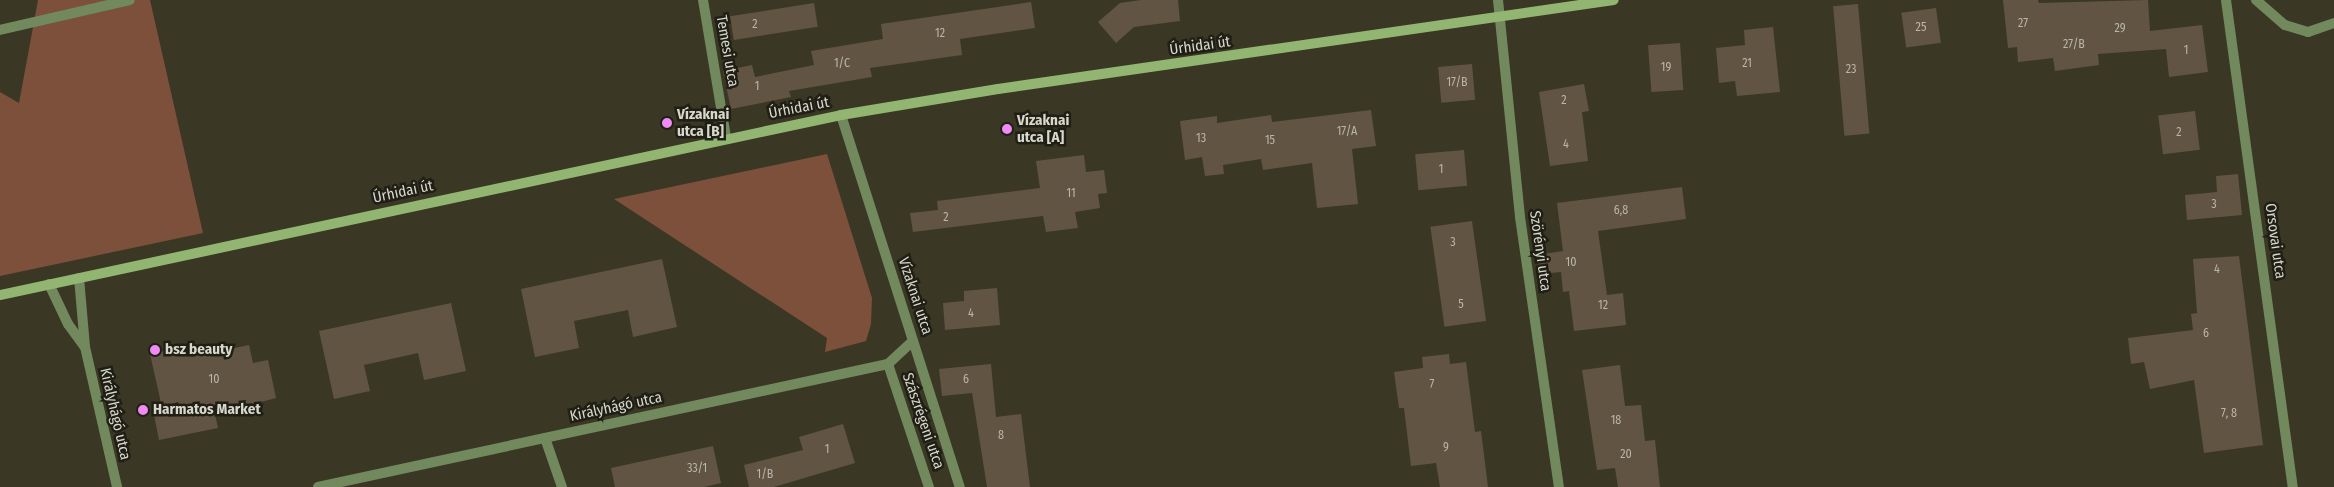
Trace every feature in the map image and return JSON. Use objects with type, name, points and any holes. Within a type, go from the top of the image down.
[{"type":"main road","name":"Úrhidai út","points":[[0,294],[726,137],[841,115],[998,89],[1500,18],[1614,0]]},
{"type":"street","points":[[0,30],[130,0]]},
{"type":"street","name":"Temesi utca","points":[[703,0],[726,137]]},
{"type":"street","name":"Szörényi utca","points":[[1498,0],[1520,217],[1559,487]]},
{"type":"street","name":"Orsovai utca","points":[[2226,0],[2293,487]]},
{"type":"street","points":[[2256,0],[2285,25],[2308,32],[2334,23]]},
{"type":"street","name":"Vízaknai utca","points":[[841,115],[960,487]]},
{"type":"street","name":"Királyhágó utca","points":[[79,278],[85,347],[117,487]]},
{"type":"street","name":"Királyhágó utca","points":[[49,284],[68,324],[85,347]]},
{"type":"street","points":[[888,364],[913,341]]},
{"type":"street","name":"Királyhágó utca","points":[[318,487],[888,364]]},
{"type":"street","name":"Szászrégeni utca","points":[[888,364],[929,487]]},
{"type":"street","points":[[545,438],[562,487]]},
{"type":"shaded area","points":[[38,0],[150,0],[203,233],[0,276],[0,92],[19,103]]},
{"type":"shaded area","points":[[827,154],[872,298],[871,324],[866,341],[825,352],[827,338],[614,199]]},
{"type":"building","points":[[1141,0],[1178,0],[1180,21],[1134,27],[1116,43],[1098,22],[1120,3]]},
{"type":"building","points":[[2003,0],[2038,0],[2039,3],[2148,0],[2150,31],[2202,25],[2208,72],[2169,77],[2166,49],[2098,54],[2099,65],[2055,71],[2053,58],[2018,62],[2017,47],[2008,48]]},
{"type":"building","points":[[1031,2],[1035,28],[960,39],[962,55],[870,68],[872,77],[789,91],[791,97],[731,109],[723,71],[752,65],[755,77],[814,65],[811,51],[883,39],[881,24]]},
{"type":"building","points":[[814,3],[818,27],[734,40],[730,16]]},
{"type":"building","points":[[1858,4],[1869,134],[1844,136],[1833,6]]},
{"type":"building","points":[[1936,8],[1941,43],[1906,48],[1901,13]]},
{"type":"building","points":[[1773,27],[1780,92],[1737,96],[1735,81],[1719,83],[1716,48],[1745,45],[1744,30]]},
{"type":"building","points":[[1680,43],[1683,90],[1651,92],[1648,45]]},
{"type":"building","points":[[1472,64],[1475,100],[1441,103],[1438,67]]},
{"type":"building","points":[[1584,84],[1589,111],[1582,112],[1588,161],[1550,166],[1539,92]]},
{"type":"building","points":[[1371,110],[1376,146],[1352,149],[1358,204],[1317,208],[1312,163],[1263,170],[1261,159],[1223,165],[1224,174],[1205,176],[1202,157],[1185,160],[1180,121],[1217,116],[1217,123],[1271,115],[1272,122]]},
{"type":"building","points":[[2195,111],[2200,150],[2163,154],[2158,116]]},
{"type":"building","points":[[1464,150],[1467,186],[1418,190],[1415,154]]},
{"type":"building","points":[[1084,155],[1086,172],[1104,170],[1107,193],[1098,194],[1100,208],[1075,212],[1078,228],[1046,232],[1043,216],[913,232],[910,213],[938,210],[937,201],[1040,188],[1036,161]]},
{"type":"building","points":[[2238,174],[2242,215],[2187,220],[2185,195],[2217,192],[2216,176]]},
{"type":"building","points":[[1682,187],[1686,219],[1598,231],[1607,295],[1623,293],[1626,325],[1574,331],[1569,291],[1563,292],[1561,272],[1540,274],[1537,255],[1563,251],[1557,203]]},
{"type":"building","points":[[1472,221],[1486,321],[1444,327],[1430,227]]},
{"type":"building","points":[[2239,256],[2263,445],[2204,453],[2194,380],[2150,389],[2144,362],[2131,364],[2128,338],[2193,330],[2191,314],[2197,313],[2193,259]]},
{"type":"building","points":[[662,259],[677,327],[633,337],[628,310],[574,321],[579,348],[535,357],[521,289]]},
{"type":"building","points":[[997,288],[1000,325],[945,330],[943,303],[964,301],[964,291]]},
{"type":"building","points":[[451,303],[466,371],[424,380],[418,353],[364,365],[370,391],[334,399],[319,331]]},
{"type":"building","points":[[249,345],[253,363],[268,360],[276,398],[215,414],[218,428],[159,440],[152,405],[161,403],[150,354],[188,346],[191,357]]},
{"type":"building","points":[[1449,354],[1450,364],[1466,362],[1475,432],[1481,431],[1488,487],[1440,487],[1436,463],[1411,466],[1404,408],[1399,408],[1394,372],[1423,368],[1422,357]]},
{"type":"building","points":[[991,364],[996,417],[1021,414],[1030,487],[987,487],[972,393],[942,396],[939,369]]},
{"type":"building","points":[[1620,365],[1625,406],[1641,405],[1645,441],[1655,440],[1660,487],[1618,487],[1615,468],[1597,470],[1582,370]]},
{"type":"building","points":[[843,424],[855,463],[774,487],[749,487],[744,465],[803,450],[799,437]]},
{"type":"building","points":[[713,446],[721,483],[704,487],[615,487],[611,468]]},
{"type":"place","name":"Vízaknai utca [B]","points":[[667,123]]},
{"type":"place","name":"Vízaknai utca [A]","points":[[1007,129]]},
{"type":"place","name":"bsz beauty","points":[[155,350]]},
{"type":"place","name":"Harmatos Market","points":[[143,410]]}]
